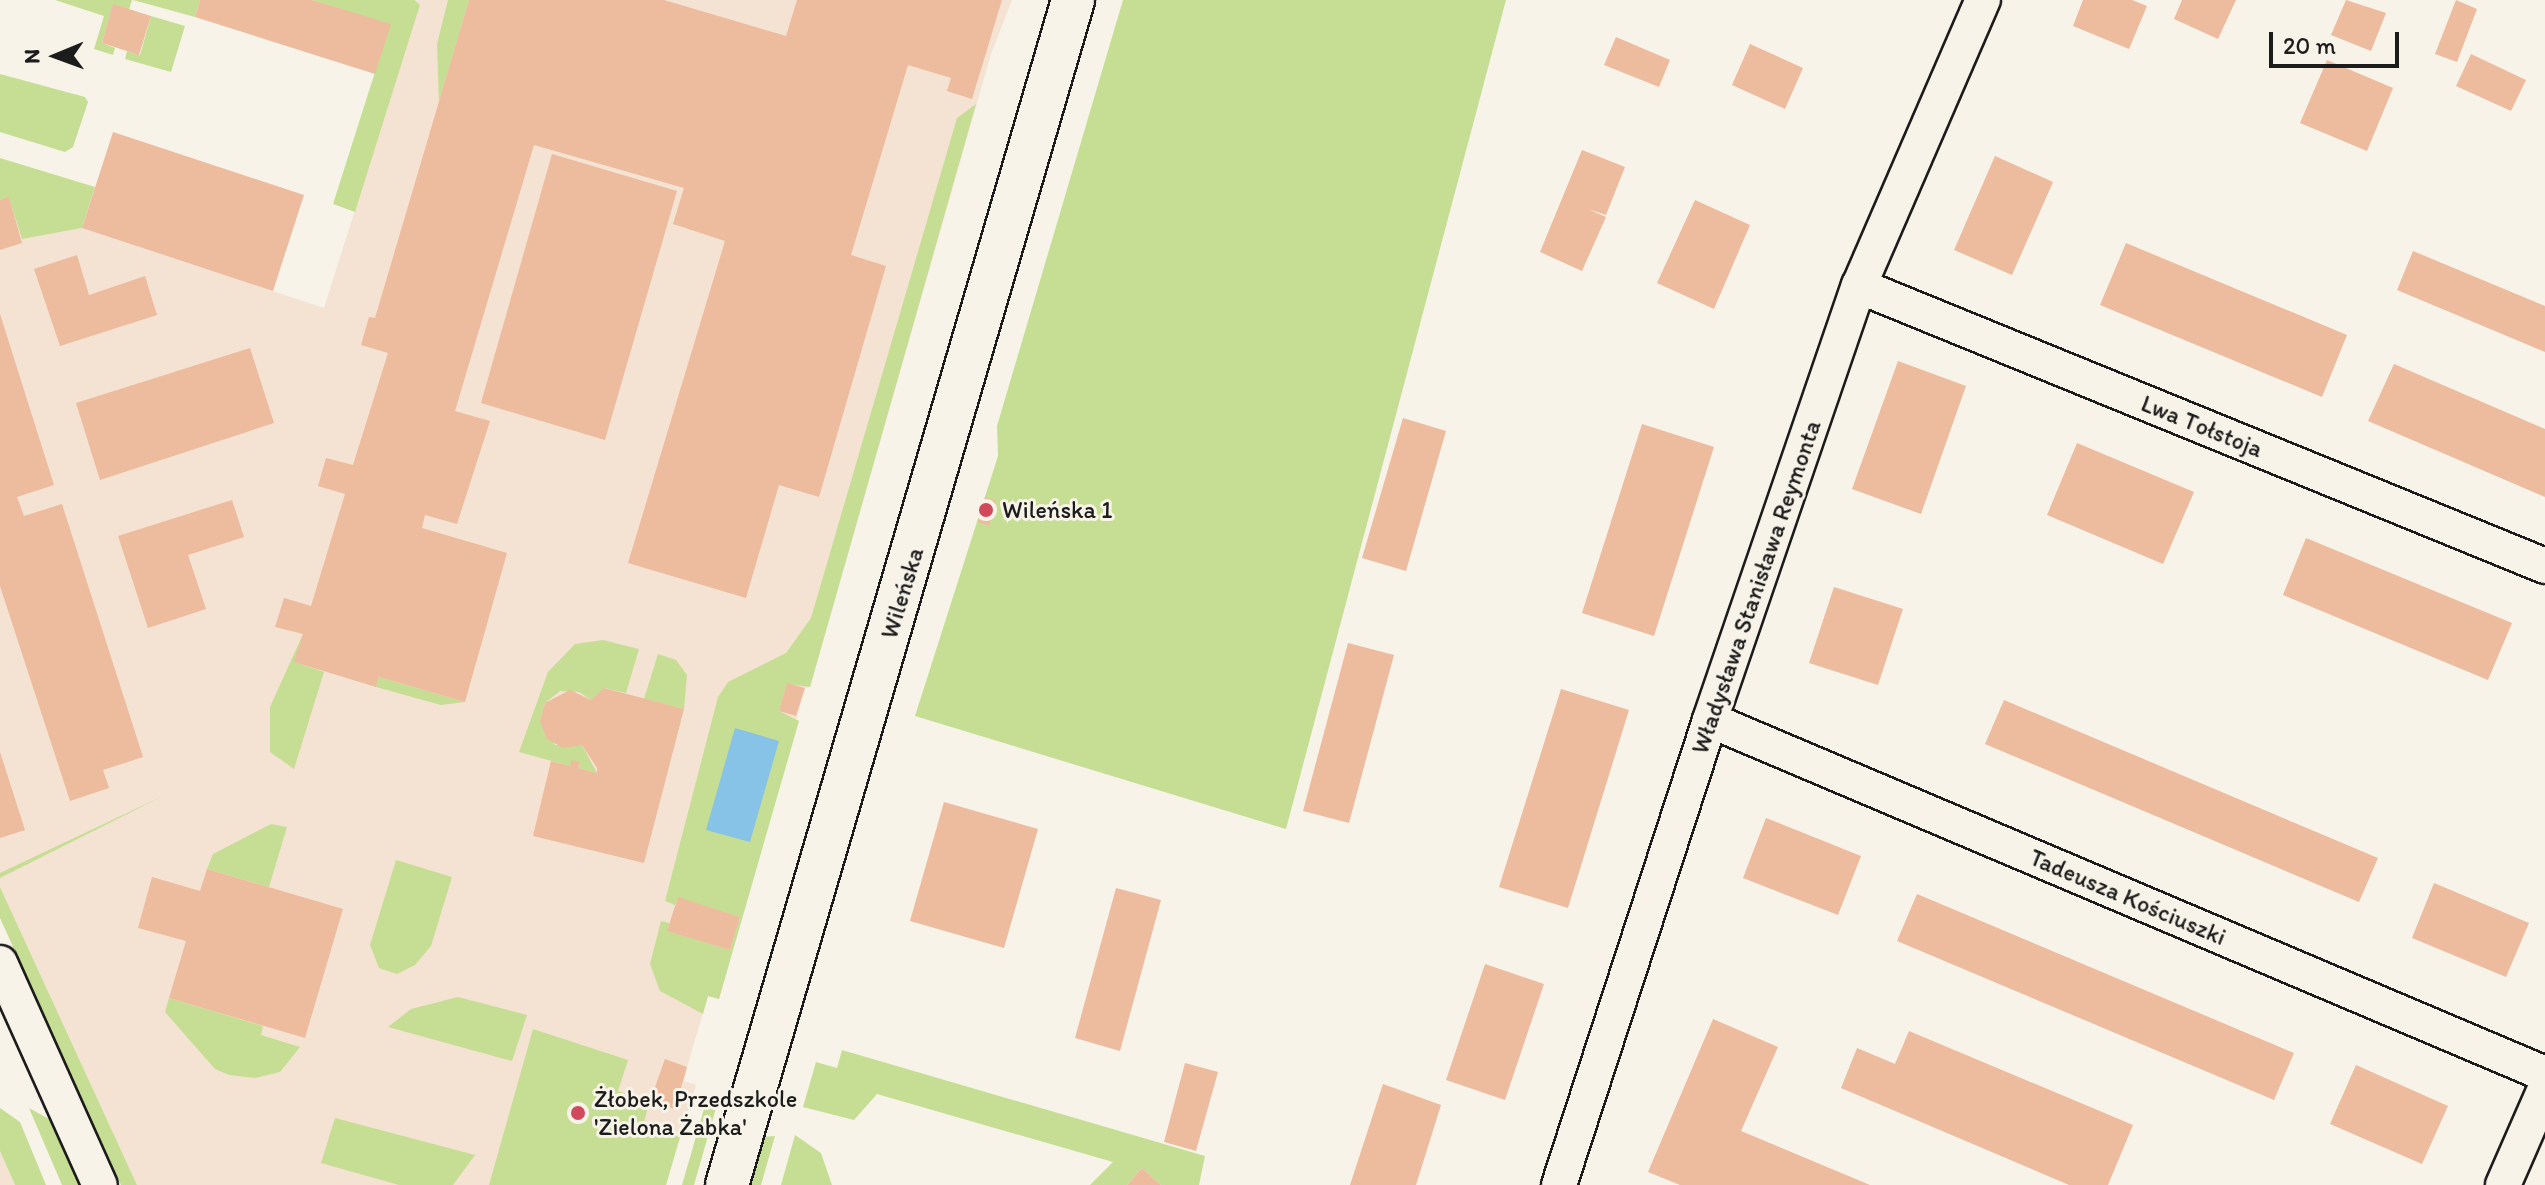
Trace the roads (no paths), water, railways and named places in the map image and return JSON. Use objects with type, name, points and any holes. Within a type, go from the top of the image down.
[{"type":"street","name":"Wileńska","points":[[727,1185],[1073,0]]},
{"type":"street","name":"Władysława Stanisława Reymonta","points":[[1559,1185],[1710,720],[1859,286],[1983,0]]},
{"type":"street","name":"Lwa Tołstoja","points":[[1859,286],[2545,566]]},
{"type":"street","name":"Tadeusza Kościuszki","points":[[1710,720],[2545,1074]]},
{"type":"street","points":[[0,963],[100,1185]]},
{"type":"street","points":[[2503,1185],[2545,1089]]},
{"type":"water","points":[[735,728],[779,741],[750,842],[706,830]]},
{"type":"place","name":"Wileńska 1","points":[[986,510]]},
{"type":"place","name":"Żłobek, Przedszkole 'Zielona Żabka'","points":[[578,1113]]}]
